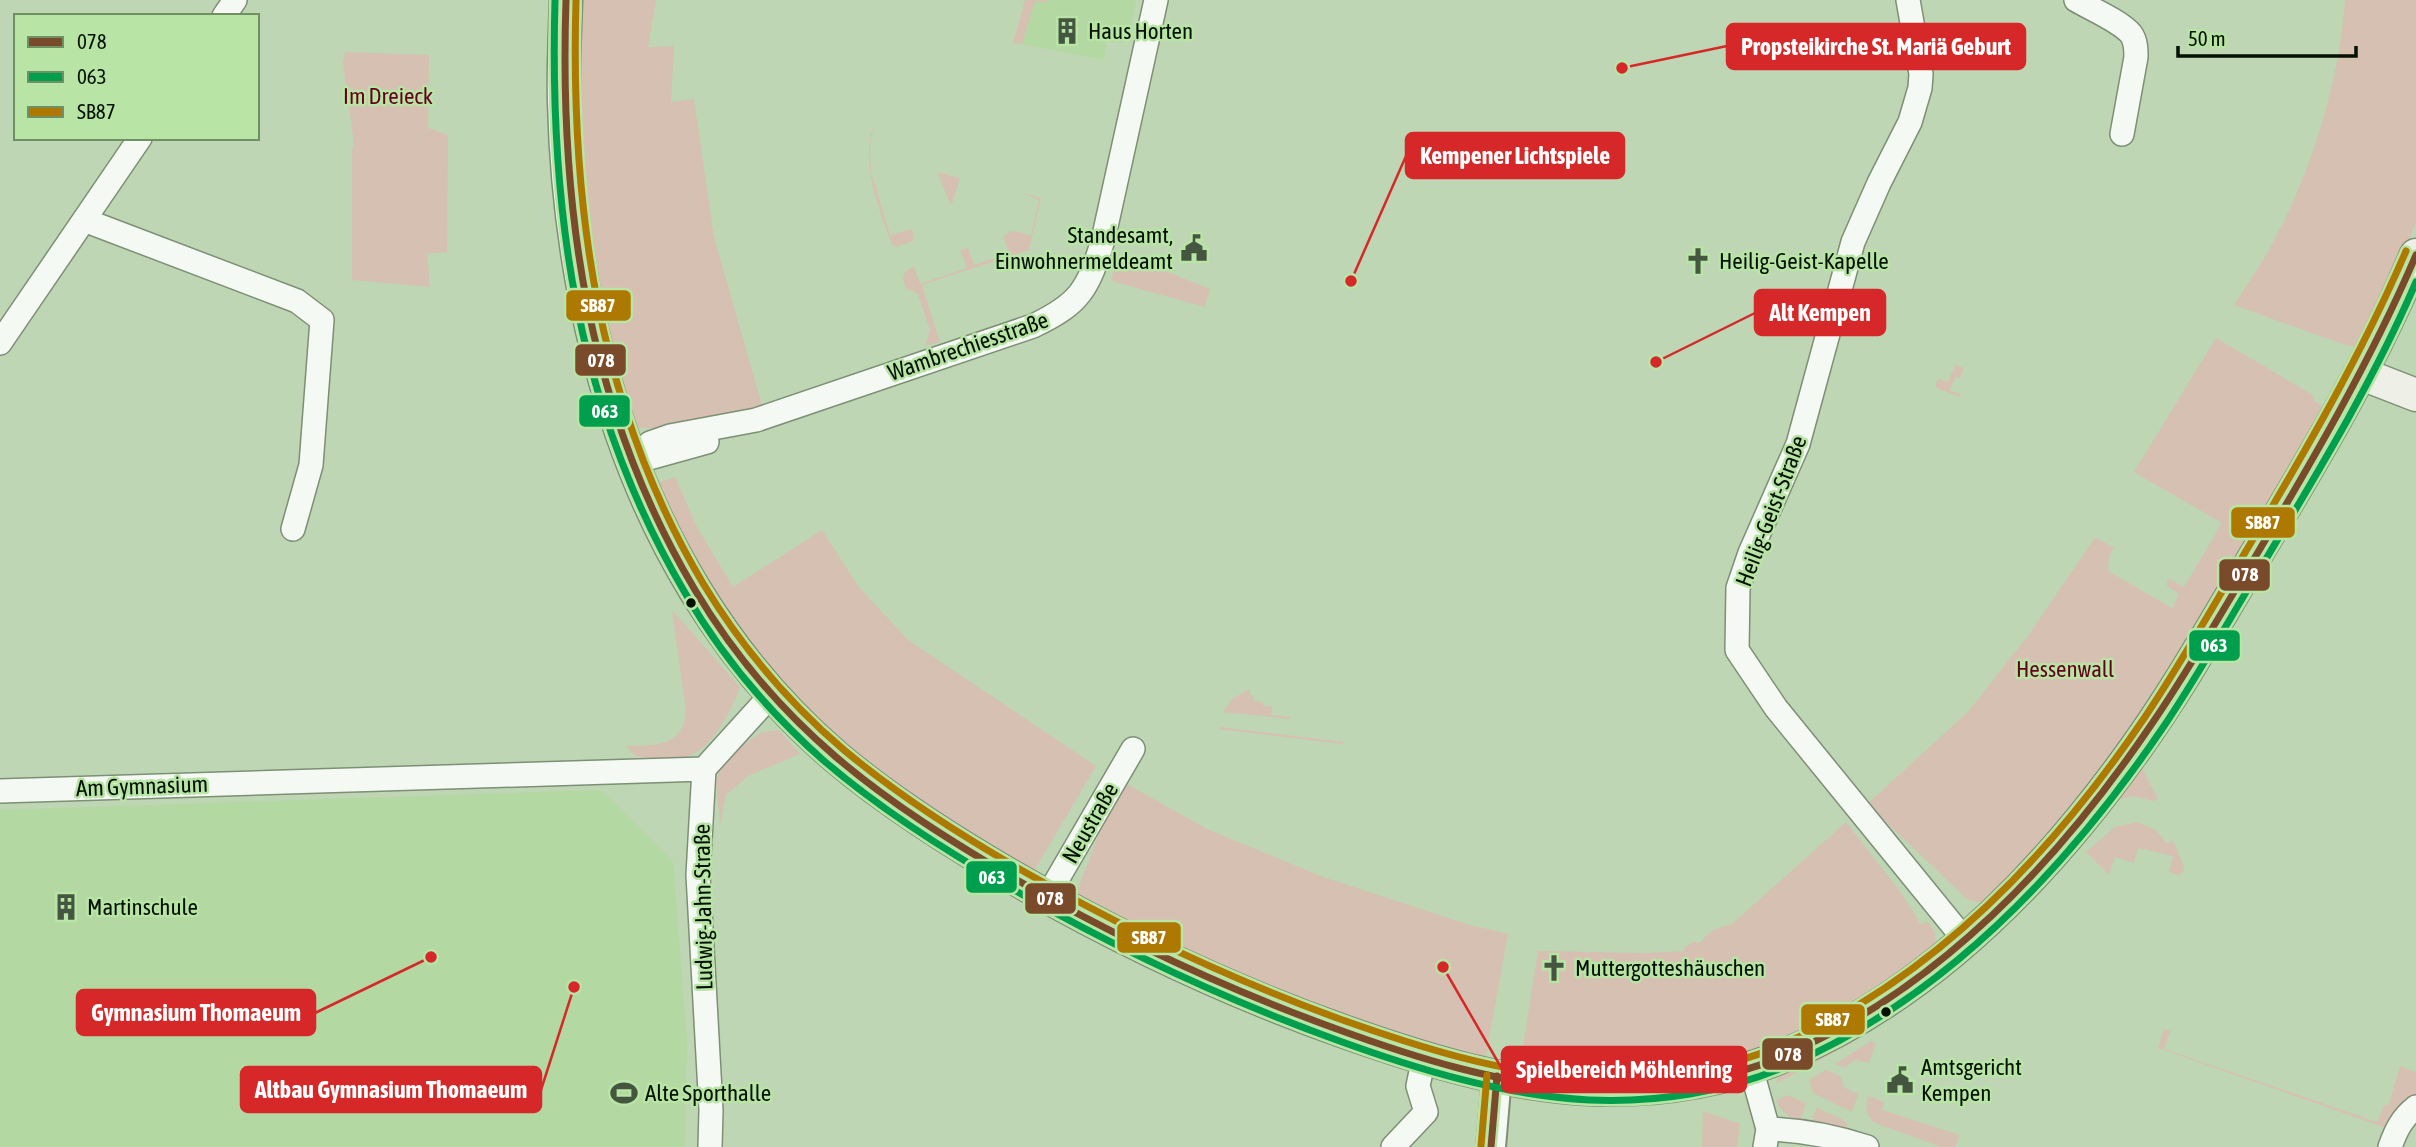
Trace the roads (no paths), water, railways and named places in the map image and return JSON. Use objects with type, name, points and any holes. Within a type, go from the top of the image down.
[{"type":"main road","points":[[566,0],[564,96],[573,220],[594,335],[617,417],[632,463],[667,541],[697,593],[738,653],[772,694],[807,730],[869,783],[948,838],[1047,897],[1120,936],[1219,983],[1321,1023],[1424,1057],[1497,1076],[1578,1088],[1656,1088],[1690,1084],[1751,1068],[1811,1044],[1873,1010],[1906,987],[2005,902],[2048,858],[2147,732],[2362,374],[2416,255]]},
{"type":"main road","points":[[2362,374],[2416,395]]},
{"type":"street","name":"Wambrechiesstraße","points":[[632,463],[723,437],[755,421],[1033,326],[1058,314],[1079,297],[1092,275],[1103,240],[1156,0]]},
{"type":"street","name":"Heilig-Geist-Straße","points":[[1908,0],[1921,74],[1920,88],[1910,122],[1853,242],[1798,444],[1750,553],[1738,588],[1737,650],[1776,708],[1964,939]]},
{"type":"street","points":[[2076,0],[2132,35],[2136,57],[2122,134]]},
{"type":"street","points":[[0,343],[139,140]]},
{"type":"street","points":[[84,220],[297,301],[322,320],[311,465],[293,529]]},
{"type":"street","points":[[704,769],[772,694]]},
{"type":"street","name":"Neustraße","points":[[1047,897],[1133,749]]},
{"type":"street","name":"Am Gymnasium","points":[[0,791],[704,769]]},
{"type":"street","name":"Ludwig-Jahn-Straße","points":[[704,769],[698,875],[711,1110],[710,1147]]},
{"type":"street","points":[[1393,1147],[1426,1112],[1418,1086],[1424,1057]]},
{"type":"street","points":[[1751,1068],[1766,1138],[1811,1131],[1867,1147]]},
{"type":"street","points":[[1491,1147],[1497,1076]]},
{"type":"street","points":[[2390,1147],[2396,1128],[2416,1107]]},
{"type":"place","name":"Haus Horten","points":[[1067,31]]},
{"type":"place","name":"Propsteikirche St. Mariä Geburt","points":[[1622,68]]},
{"type":"place","name":"Standesamt, Einwohnermeldeamt","points":[[1194,248]]},
{"type":"place","name":"Heilig-Geist-Kapelle","points":[[1698,261]]},
{"type":"place","name":"Kempener Lichtspiele","points":[[1351,281]]},
{"type":"place","name":"Alt Kempen","points":[[1656,362]]},
{"type":"place","name":"Martinschule","points":[[66,907]]},
{"type":"place","name":"Gymnasium Thomaeum","points":[[431,957]]},
{"type":"place","name":"Spielbereich Möhlenring","points":[[1443,967]]},
{"type":"place","name":"Muttergotteshäuschen","points":[[1554,968]]},
{"type":"place","name":"Altbau Gymnasium Thomaeum","points":[[574,987]]},
{"type":"place","name":"Amtsgericht Kempen","points":[[1900,1080]]},
{"type":"place","name":"Alte Sporthalle","points":[[624,1093]]},
{"type":"park label","name":"Im Dreieck","points":[[388,96]]},
{"type":"park label","name":"Hessenwall","points":[[2065,669]]}]
